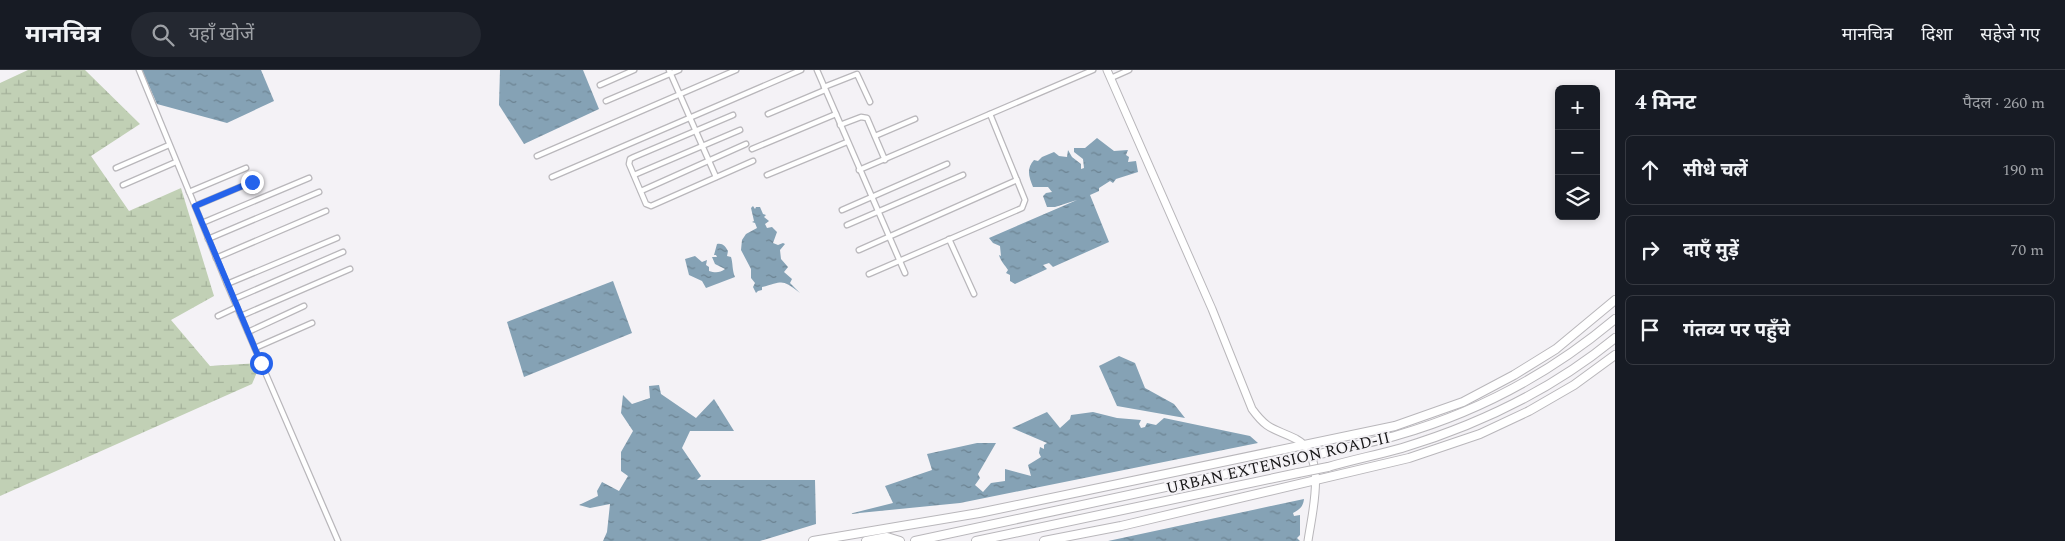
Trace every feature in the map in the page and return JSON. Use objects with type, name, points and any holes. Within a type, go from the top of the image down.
[{"type":"main road","points":[[1108,70],[1212,309],[1252,409],[1262,423],[1269,428],[1296,439],[1311,454],[1316,482],[1308,541]]},
{"type":"main road","points":[[813,541],[979,513],[1395,426],[1464,402],[1514,375],[1556,349],[1615,300]]},
{"type":"main road","name":"URBAN EXTENSION ROAD-II","points":[[916,541],[1118,499],[1398,435],[1469,410],[1518,387],[1595,336],[1615,319]]},
{"type":"main road","name":"URBAN EXTENSION ROAD-II","points":[[976,541],[1328,467],[1403,448],[1475,422],[1531,394],[1568,372],[1615,338]]},
{"type":"main road","points":[[1044,541],[1130,524],[1316,482],[1409,458],[1480,434],[1529,411],[1574,385],[1615,356]]},
{"type":"main road","points":[[866,541],[887,537],[900,541]]},
{"type":"street","points":[[139,70],[237,308],[338,541]]},
{"type":"street","points":[[600,85],[634,70]]},
{"type":"street","points":[[606,100],[670,72],[679,70]]},
{"type":"street","points":[[537,156],[736,70]]},
{"type":"street","points":[[552,177],[802,70]]},
{"type":"street","points":[[817,70],[905,273]]},
{"type":"street","points":[[860,170],[1093,70]]},
{"type":"street","points":[[1111,78],[1129,70]]},
{"type":"street","points":[[670,72],[716,177]]},
{"type":"street","points":[[768,114],[857,74],[870,102]]},
{"type":"street","points":[[752,149],[836,114]]},
{"type":"street","points":[[869,274],[948,238],[1022,208],[1025,200],[990,114]]},
{"type":"street","points":[[734,115],[630,159],[629,164],[646,204],[651,206],[753,161]]},
{"type":"street","points":[[840,125],[864,116],[869,120],[885,160]]},
{"type":"street","points":[[875,136],[915,119]]},
{"type":"street","points":[[634,175],[740,130]]},
{"type":"street","points":[[767,175],[847,142]]},
{"type":"street","points":[[641,191],[746,144]]},
{"type":"street","points":[[116,168],[169,145]]},
{"type":"street","points":[[123,185],[176,162]]},
{"type":"street","points":[[842,210],[946,164]]},
{"type":"street","points":[[188,192],[246,168]]},
{"type":"street","points":[[847,225],[963,175]]},
{"type":"street","points":[[202,223],[309,178]]},
{"type":"street","points":[[859,250],[1017,180]]},
{"type":"street","points":[[195,206],[252,182]]},
{"type":"street","points":[[208,239],[319,192]]},
{"type":"street","points":[[216,258],[326,211]]},
{"type":"street","points":[[227,284],[337,238]]},
{"type":"street","points":[[948,238],[974,294]]},
{"type":"street","points":[[234,299],[343,252]]},
{"type":"street","points":[[241,316],[350,268]]},
{"type":"street","points":[[248,332],[304,306]]},
{"type":"street","points":[[218,316],[237,308]]},
{"type":"street","points":[[255,348],[312,323]]},
{"type":"green space","points":[[28,70],[85,70],[140,124],[91,156],[129,211],[181,188],[214,296],[171,320],[210,366],[261,363],[252,384],[0,496],[0,83]]},
{"type":"water","points":[[142,70],[261,70],[274,101],[227,123],[157,104]]},
{"type":"water","points":[[500,70],[583,70],[599,109],[524,144],[499,105]]},
{"type":"water","points":[[1097,138],[1114,151],[1128,150],[1126,155],[1129,157],[1128,162],[1136,161],[1138,172],[1116,179],[1113,183],[1110,181],[1099,188],[1099,191],[1090,195],[1109,242],[1053,267],[1049,263],[1043,265],[1047,269],[1015,284],[1010,281],[1010,275],[1006,273],[1008,270],[999,255],[1001,256],[1000,246],[993,243],[989,238],[1077,200],[1055,207],[1047,207],[1043,196],[1046,193],[1052,192],[1048,187],[1033,187],[1029,170],[1034,160],[1038,161],[1042,157],[1054,152],[1059,156],[1067,157],[1068,150],[1072,157],[1081,164],[1081,169],[1084,168],[1083,159],[1074,152],[1074,148],[1085,148]]},
{"type":"water","points":[[753,206],[755,209],[760,207],[763,214],[766,215],[764,217],[769,221],[765,224],[767,228],[772,227],[777,232],[773,243],[778,245],[785,244],[780,250],[781,259],[788,267],[784,272],[792,279],[790,283],[800,293],[782,282],[762,287],[762,290],[756,293],[753,287],[755,283],[751,278],[751,269],[741,250],[742,240],[746,234],[757,228],[755,223],[752,222],[754,221],[751,208]]},
{"type":"water","points":[[717,244],[724,245],[728,251],[727,256],[731,257],[735,277],[706,288],[702,281],[689,275],[685,259],[695,256],[702,262],[707,260],[706,265],[709,267],[709,271],[721,271],[725,269],[715,264],[712,257],[717,257],[714,255]]},
{"type":"water","points":[[613,281],[632,333],[524,377],[507,322]]},
{"type":"water","points":[[1119,356],[1135,363],[1145,388],[1174,404],[1185,418],[1117,406],[1099,366]]},
{"type":"water","points":[[659,385],[661,394],[696,418],[714,399],[734,431],[690,431],[682,448],[701,476],[697,480],[815,480],[816,524],[760,541],[603,541],[607,532],[610,504],[590,508],[579,505],[598,496],[597,491],[602,482],[619,491],[628,476],[621,471],[621,452],[633,431],[621,413],[623,395],[632,404],[650,398],[649,386]]},
{"type":"water","points":[[1047,412],[1060,428],[1070,419],[1071,415],[1093,412],[1117,418],[1141,420],[1139,424],[1141,428],[1145,427],[1147,423],[1156,425],[1164,418],[1250,436],[1258,443],[960,503],[849,514],[893,503],[885,486],[932,470],[927,454],[977,443],[996,443],[978,474],[980,478],[975,485],[983,492],[991,483],[1005,481],[1005,469],[1031,476],[1028,465],[1041,457],[1039,453],[1040,447],[1044,449],[1044,445],[1047,443],[1012,428]]},
{"type":"water","points":[[1304,499],[1301,508],[1293,513],[1294,516],[1300,515],[1300,535],[1297,538],[1300,541],[1108,541]]},
{"type":"route","points":[[252,182],[195,206],[261,363]]}]
